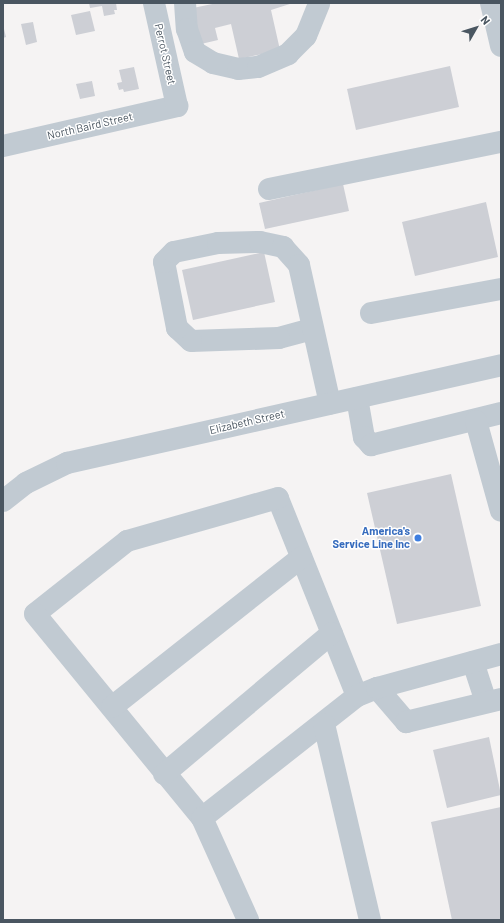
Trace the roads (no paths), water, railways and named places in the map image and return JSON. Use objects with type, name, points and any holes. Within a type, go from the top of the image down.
[{"type":"street","points":[[156,11],[185,11],[187,29],[195,52],[212,63],[238,69],[264,65],[288,54],[306,36],[319,3]]},
{"type":"street","points":[[491,3],[501,46]]},
{"type":"street","name":"Perrot Street","points":[[156,11],[177,106]]},
{"type":"street","points":[[168,65],[195,52]]},
{"type":"street","name":"North Baird Street","points":[[3,146],[177,106]]},
{"type":"street","points":[[269,188],[501,142]]},
{"type":"street","points":[[312,329],[279,338],[191,341],[177,328],[164,262],[174,252],[218,243],[260,242],[283,247],[299,265],[312,329],[330,404]]},
{"type":"street","points":[[371,313],[501,289]]},
{"type":"street","name":"Elizabeth Street","points":[[3,501],[26,483],[67,463],[501,365]]},
{"type":"street","points":[[358,398],[364,437],[371,445],[501,414]]},
{"type":"street","points":[[476,421],[501,511]]},
{"type":"street","points":[[248,920],[202,818],[164,774],[112,707],[35,614],[127,541],[278,498],[332,633],[367,692],[406,722],[494,701],[472,662]]},
{"type":"street","points":[[112,707],[301,558]]},
{"type":"street","points":[[164,774],[332,633]]},
{"type":"street","points":[[202,818],[367,692],[501,654]]},
{"type":"street","points":[[324,724],[370,920]]},
{"type":"place","name":"America's Service Line Inc","points":[[418,538]]}]
